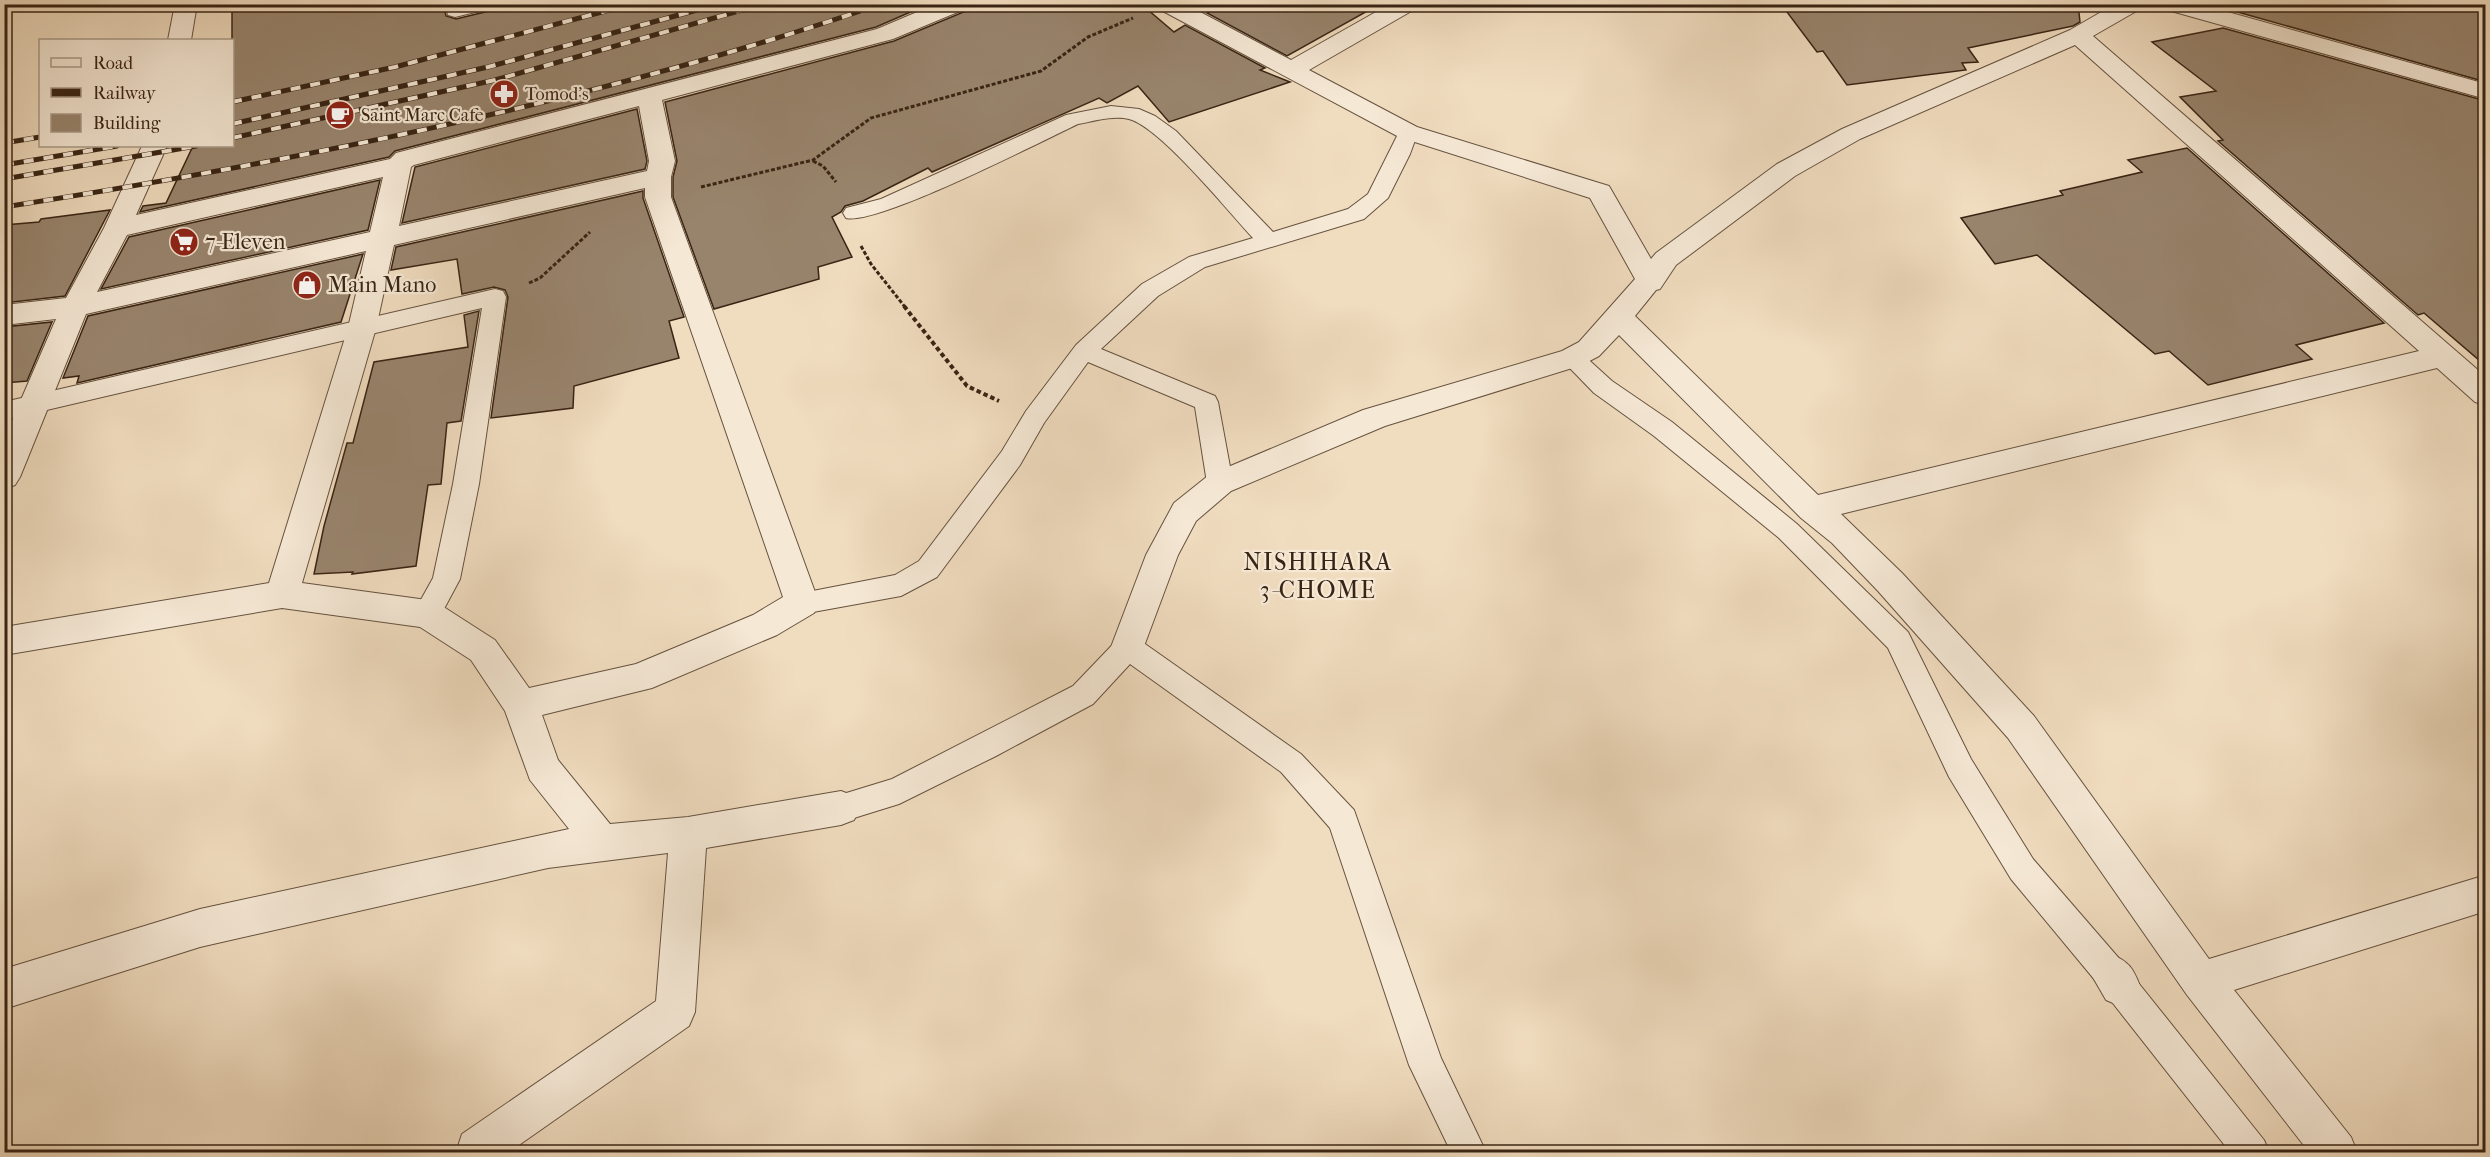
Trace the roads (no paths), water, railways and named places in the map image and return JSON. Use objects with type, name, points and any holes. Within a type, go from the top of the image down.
[{"type":"street","points":[[180,39],[186,4]]},
{"type":"street","points":[[117,228],[399,165],[405,159],[885,34],[957,4]]},
{"type":"street","points":[[1291,70],[1407,4]]},
{"type":"street","points":[[1128,648],[1162,555],[1185,512],[1220,483],[1374,418],[1572,358],[1589,349],[1619,318],[1650,282],[1666,259],[1786,170],[1851,134],[1898,112],[2078,35],[2132,4]]},
{"type":"street","points":[[2172,4],[2486,92]]},
{"type":"street","points":[[1168,5],[1408,132],[1600,192],[1650,282]]},
{"type":"street","points":[[2078,35],[2486,394]]},
{"type":"street","points":[[521,705],[640,678],[765,625],[801,603],[658,187],[662,161],[649,96]]},
{"type":"street","points":[[4,477],[75,307],[117,228],[154,147]]},
{"type":"street","points":[[282,594],[362,328],[399,165]]},
{"type":"street","points":[[4,315],[75,307],[383,238],[658,187]]},
{"type":"street","points":[[1619,318],[1812,508],[1843,534],[1890,582],[2021,727],[2201,981],[2336,1152]]},
{"type":"street","points":[[1812,508],[2443,357]]},
{"type":"street","points":[[4,641],[282,594],[427,614],[483,650],[521,705],[543,769],[602,842]]},
{"type":"street","points":[[4,989],[201,928],[548,850],[602,842],[688,834],[841,808]]},
{"type":"street","points":[[477,1152],[477,1149],[675,1012],[688,834]]},
{"type":"street","points":[[2201,981],[2486,893]]},
{"type":"lane","points":[[454,4],[455,11],[485,4]]},
{"type":"lane","points":[[854,213],[888,204],[1073,119],[1111,112],[1132,113],[1148,120],[1168,135],[1269,241]]},
{"type":"lane","points":[[801,603],[900,585],[928,570],[1011,458],[1035,417],[1084,351],[1150,290],[1197,262],[1356,214],[1377,198],[1400,154],[1408,132]]},
{"type":"lane","points":[[4,411],[495,297],[466,484],[446,579],[427,614]]},
{"type":"lane","points":[[1084,351],[1206,402],[1220,483]]},
{"type":"lane","points":[[1572,358],[1603,387],[1663,429],[1788,531],[1898,640],[1960,768],[2022,869],[2115,980],[2252,1152]]},
{"type":"lane","points":[[841,808],[899,790],[1083,695],[1128,648],[1291,763],[1343,820],[1426,1065],[1469,1152]]},
{"type":"railway","points":[[234,102],[395,67],[632,4]]},
{"type":"railway","points":[[234,124],[488,67],[719,4]]},
{"type":"railway","points":[[234,138],[495,80],[764,4]]},
{"type":"railway","points":[[4,207],[225,170],[447,125],[667,70],[775,39],[881,4]]},
{"type":"railway","points":[[4,143],[39,137]]},
{"type":"railway","points":[[4,165],[111,147]]},
{"type":"railway","points":[[4,179],[190,147]]},
{"type":"place","name":"Tomod's","points":[[504,94]]},
{"type":"place","name":"Saint Marc Cafe","points":[[340,115]]},
{"type":"place","name":"7-Eleven","points":[[184,242]]},
{"type":"place","name":"Main Mano","points":[[307,285]]},
{"type":"district","name":"NISHIHARA 3-CHOME","points":[[1318,576]]}]
